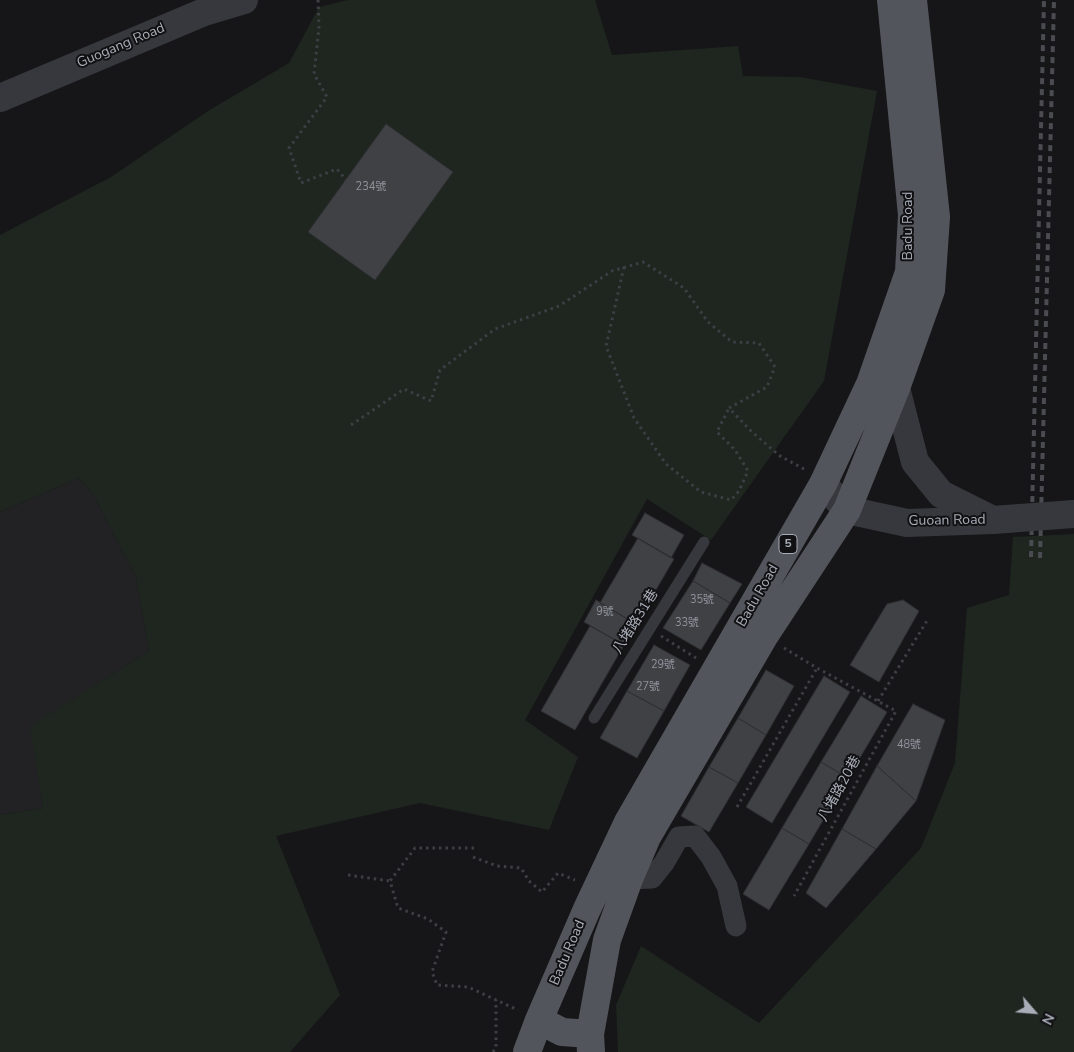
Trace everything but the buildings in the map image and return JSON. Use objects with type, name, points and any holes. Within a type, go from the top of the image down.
[{"type":"main road","name":"Badu Road","points":[[527,1052],[596,890],[628,822],[823,484],[870,384],[909,272],[912,215],[891,0]]},
{"type":"main road","name":"Badu Road","points":[[591,1043],[607,940],[629,879],[648,837],[765,635],[847,510],[896,388],[931,290],[936,217],[914,0]]},
{"type":"main road","points":[[539,1020],[562,1032],[591,1043]]},
{"type":"street","name":"Guogang Road","points":[[0,98],[204,12],[244,0]]},
{"type":"street","points":[[896,388],[916,462],[941,494],[993,520]]},
{"type":"street","points":[[823,484],[847,510]]},
{"type":"street","name":"Guoan Road","points":[[847,510],[907,523],[993,520],[1074,514]]},
{"type":"street","points":[[629,879],[652,878],[664,863],[679,837],[694,836],[711,857],[727,886],[736,926]]},
{"type":"lane","name":"八堵路31巷","points":[[594,718],[704,542]]},
{"type":"path","points":[[318,0],[319,27],[314,74],[327,97],[289,148],[301,183],[337,169],[346,180]]},
{"type":"path","points":[[351,425],[404,389],[431,401],[440,370],[495,329],[559,306],[612,270],[643,262],[684,288],[708,322],[732,342],[758,343],[775,367],[767,387],[729,408],[717,432],[735,450],[748,472],[739,492],[731,500],[701,492],[666,464],[634,418],[606,346],[624,267]]},
{"type":"path","points":[[729,408],[752,432],[780,456],[797,463],[823,484]]},
{"type":"path","points":[[878,701],[928,619]]},
{"type":"path","points":[[649,629],[717,669]]},
{"type":"path","name":"八堵路20巷","points":[[765,635],[817,668],[896,710],[794,896]]},
{"type":"path","points":[[736,806],[817,668]]},
{"type":"path","points":[[390,880],[416,848],[474,848]]},
{"type":"path","points":[[473,857],[497,866],[521,868],[530,881],[542,892],[558,872],[596,890]]},
{"type":"path","points":[[348,875],[390,880]]},
{"type":"path","points":[[390,880],[398,908],[428,919],[446,932],[432,972],[438,985],[468,987],[539,1020]]},
{"type":"path","points":[[493,1052],[496,1048],[496,1000]]},
{"type":"shaded area","points":[[348,0],[595,0],[612,55],[738,46],[743,76],[800,77],[877,91],[824,381],[711,540],[647,499],[525,720],[578,757],[549,830],[420,803],[276,836],[340,995],[290,1052],[0,1052],[0,815],[43,808],[30,726],[149,651],[136,577],[93,494],[79,478],[0,512],[0,235],[111,177],[208,111],[289,63],[319,7]]},
{"type":"shaded area","points":[[79,478],[93,494],[136,577],[149,651],[31,726],[43,808],[0,815],[0,512]]},
{"type":"shaded area","points":[[1074,534],[1074,1052],[618,1052],[616,1005],[641,946],[759,1023],[921,848],[955,763],[967,608],[1009,595],[1013,537]]},
{"type":"railway","points":[[1031,557],[1044,0]]},
{"type":"railway","points":[[1040,558],[1054,0]]}]
